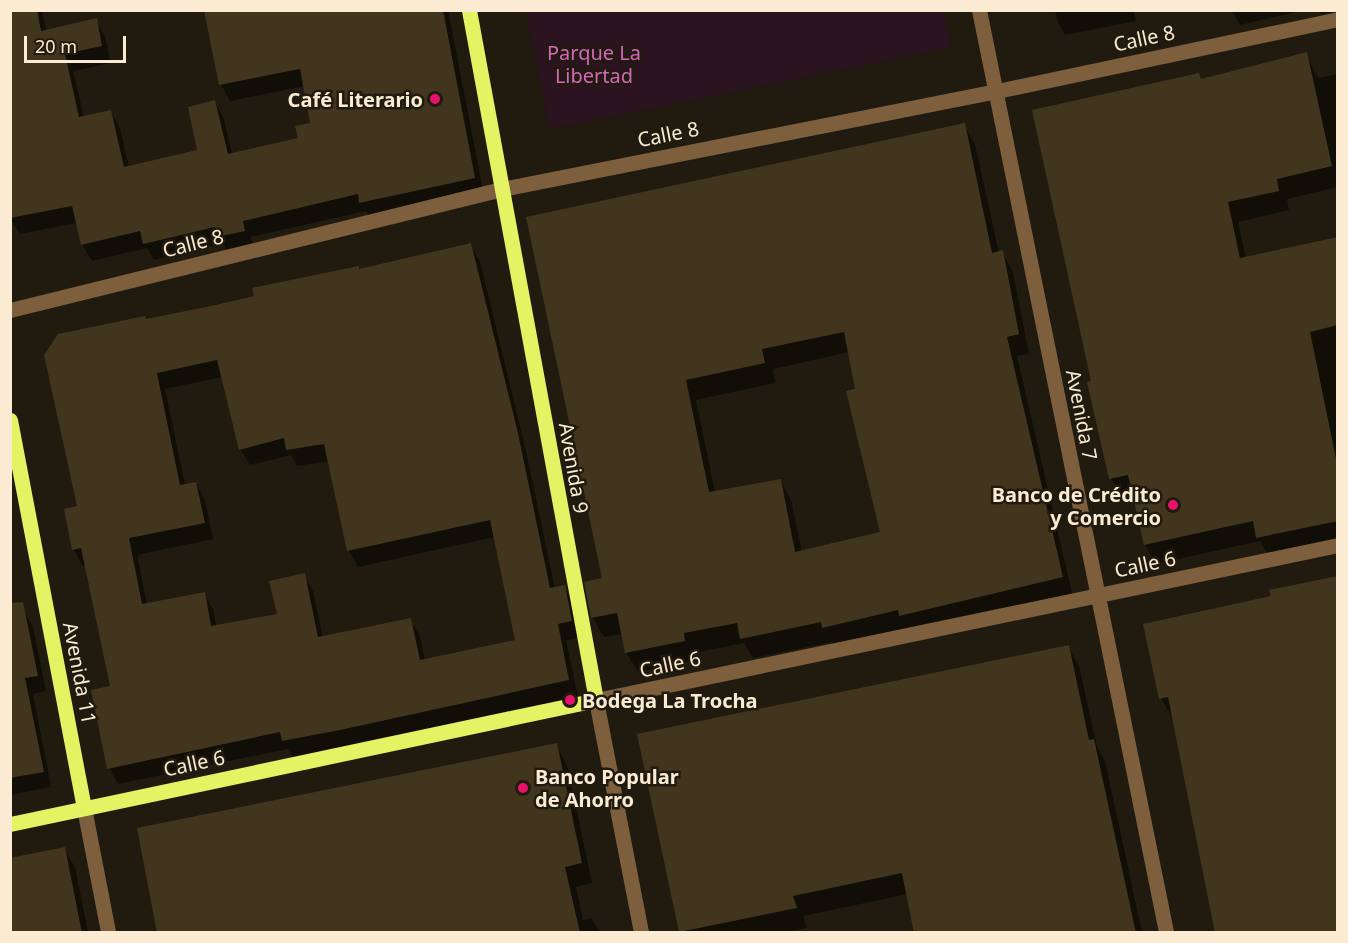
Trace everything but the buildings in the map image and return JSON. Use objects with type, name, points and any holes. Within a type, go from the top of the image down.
[{"type":"main road","name":"Avenida 9","points":[[469,10],[596,700]]},
{"type":"main road","name":"Avenida 11","points":[[10,420],[84,808]]},
{"type":"main road","name":"Calle 6","points":[[10,824],[596,700]]},
{"type":"street","name":"Avenida 7","points":[[979,10],[1166,933]]},
{"type":"street","name":"Calle 8","points":[[10,310],[502,189],[997,91],[1338,19]]},
{"type":"street","name":"Calle 6","points":[[596,700],[1338,544]]},
{"type":"street","name":"Avenida 9","points":[[596,700],[641,933]]},
{"type":"street","name":"Avenida 11","points":[[84,808],[108,933]]},
{"type":"green space","name":"Parque La Libertad","points":[[526,11],[943,11],[951,47],[550,129]]},
{"type":"place","name":"Café Literario","points":[[435,99]]},
{"type":"place","name":"Banco de Crédito y Comercio","points":[[1173,505]]},
{"type":"place","name":"Bodega La Trocha","points":[[570,700]]},
{"type":"place","name":"Banco Popular de Ahorro","points":[[523,788]]}]
